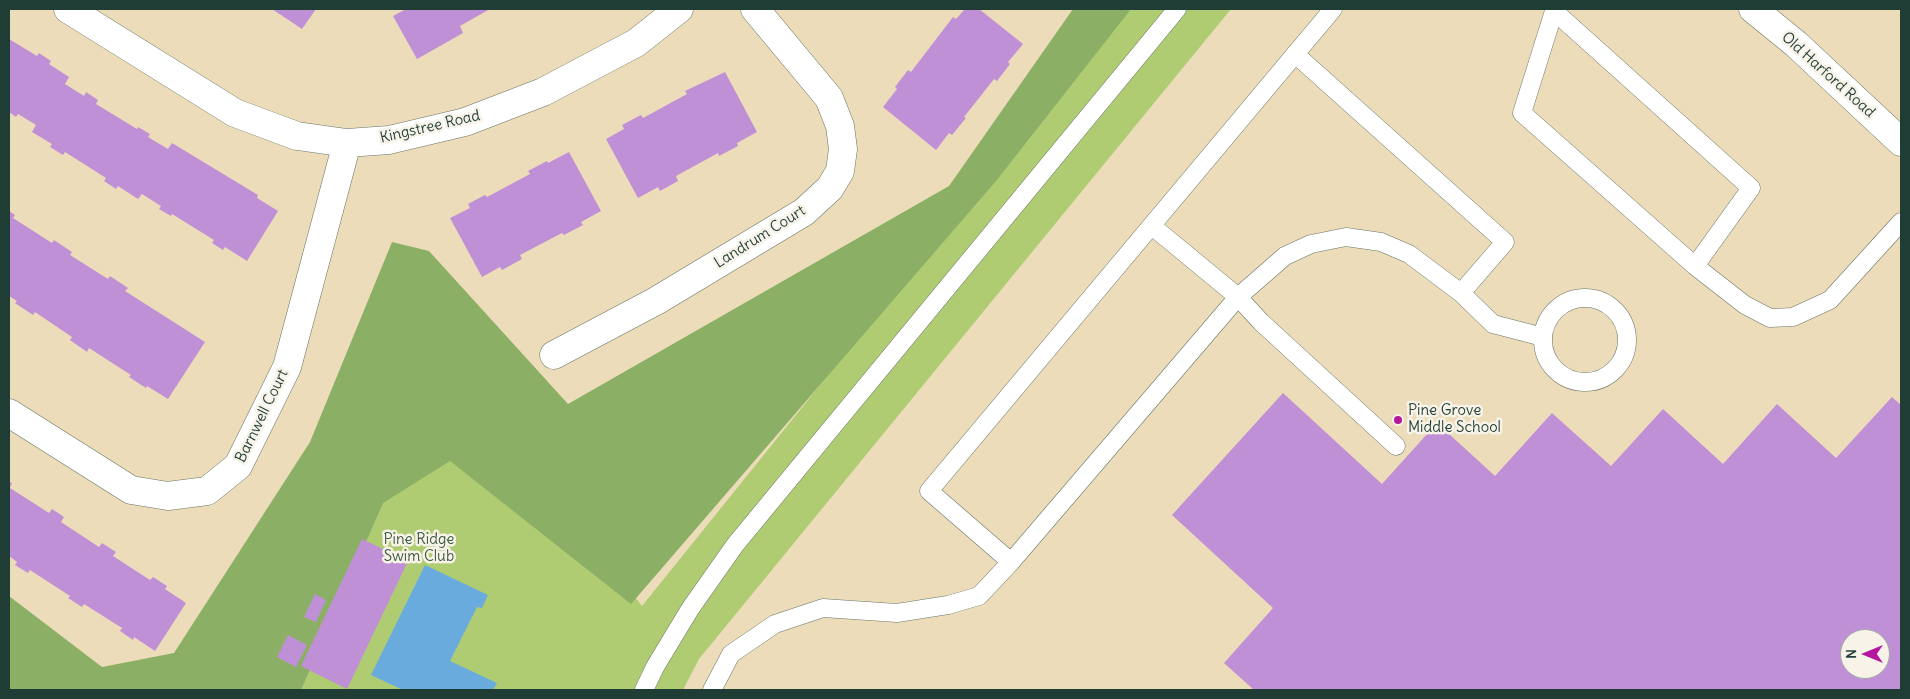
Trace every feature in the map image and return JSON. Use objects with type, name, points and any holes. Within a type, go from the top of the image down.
[{"type":"street","name":"Kingstree Road","points":[[68,9],[236,113],[297,136],[347,143],[389,140],[466,122],[543,92],[636,43],[678,9]]},
{"type":"street","name":"Landrum Court","points":[[554,355],[656,302],[804,212],[830,188],[840,171],[843,148],[840,126],[829,98],[755,9]]},
{"type":"street","name":"Old Harford Road","points":[[1753,9],[1796,44],[1901,142]]},
{"type":"street","name":"Barnwell Court","points":[[9,413],[131,490],[168,496],[207,491],[238,466],[287,367],[347,143]]},
{"type":"lane","points":[[644,690],[655,667],[690,609],[735,545],[1177,9]]},
{"type":"lane","points":[[1011,562],[929,491],[1333,9]]},
{"type":"lane","points":[[1695,266],[1751,188],[1555,10],[1522,112],[1695,266],[1745,306],[1770,318],[1793,317],[1830,300],[1901,222]]},
{"type":"lane","points":[[1295,54],[1505,242],[1461,293]]},
{"type":"lane","points":[[1152,226],[1238,297],[1268,328],[1396,446]]},
{"type":"lane","points":[[712,690],[731,654],[775,624],[823,608],[897,612],[948,605],[979,596],[1011,562],[1238,297],[1285,256],[1311,244],[1346,237],[1381,242],[1409,254],[1461,293],[1493,324],[1543,337]]},
{"type":"lane","points":[[1591,298],[1604,303],[1616,311],[1624,322],[1627,336],[1626,350],[1621,362],[1612,374],[1600,380],[1586,383],[1572,381],[1560,374],[1550,364],[1544,351],[1543,337],[1546,323],[1554,312],[1565,303],[1591,298]]},
{"type":"green space","points":[[1073,9],[1131,9],[996,181],[631,604],[450,461],[383,503],[301,690],[9,690],[9,596],[102,667],[174,653],[310,442],[392,242],[429,251],[568,404],[949,186]]},
{"type":"green space","name":"Pine Ridge Swim Club","points":[[1123,9],[1231,9],[699,659],[683,690],[193,690],[392,284],[642,606]]},
{"type":"water","points":[[425,565],[488,595],[482,608],[477,607],[450,661],[497,683],[493,690],[403,690],[371,675]]},
{"type":"building","points":[[272,9],[316,9],[302,29]]},
{"type":"building","points":[[406,9],[490,9],[460,26],[463,33],[417,59],[393,16]]},
{"type":"building","points":[[965,9],[979,9],[1023,44],[1008,62],[1010,64],[997,81],[994,79],[964,117],[966,118],[952,135],[949,133],[936,150],[883,107],[897,89],[895,87],[908,70],[911,72],[953,17],[956,19]]},
{"type":"building","points":[[9,39],[37,56],[39,53],[51,61],[49,64],[69,77],[65,84],[84,96],[86,92],[98,100],[96,104],[137,129],[138,127],[150,134],[148,137],[168,149],[172,143],[258,195],[257,198],[278,211],[247,261],[225,247],[223,250],[212,243],[214,240],[172,214],[171,216],[159,209],[161,206],[142,194],[138,199],[118,186],[116,189],[104,181],[106,178],[65,152],[63,155],[50,147],[52,144],[32,132],[36,125],[18,114],[16,117],[9,112]]},
{"type":"building","points":[[725,72],[757,132],[737,143],[738,146],[719,156],[718,153],[676,176],[678,181],[660,191],[658,187],[638,198],[606,139],[624,129],[622,125],[641,115],[643,118],[687,94],[685,91]]},
{"type":"building","points":[[569,152],[601,211],[581,222],[583,225],[564,235],[562,233],[520,255],[522,259],[502,270],[500,267],[482,277],[450,218],[470,208],[468,204],[485,195],[487,197],[530,174],[528,171]]},
{"type":"building","points":[[9,211],[15,215],[13,218],[52,243],[54,240],[72,252],[70,255],[108,279],[110,276],[128,288],[125,291],[205,342],[168,399],[147,386],[146,388],[129,377],[131,375],[89,348],[87,352],[70,340],[72,337],[35,312],[33,315],[15,303],[17,301],[9,296]]},
{"type":"building","points":[[1283,393],[1382,484],[1437,423],[1495,476],[1552,413],[1611,466],[1663,409],[1723,464],[1777,404],[1836,458],[1892,397],[1901,405],[1901,690],[1254,690],[1224,663],[1273,608],[1172,515]]},
{"type":"building","points":[[9,482],[12,483],[10,488],[49,513],[52,509],[64,517],[61,522],[99,547],[102,543],[116,552],[113,556],[150,580],[153,577],[167,586],[165,589],[186,603],[155,651],[134,637],[133,640],[120,631],[122,628],[84,604],[82,607],[68,598],[70,596],[30,570],[28,573],[15,565],[17,562],[9,556]]},
{"type":"building","points":[[362,539],[408,561],[347,689],[301,666]]},
{"type":"building","points":[[315,594],[326,600],[316,622],[304,617]]},
{"type":"building","points":[[288,635],[307,645],[296,667],[277,657]]},
{"type":"place","name":"Pine Grove Middle School","points":[[1398,420]]}]
